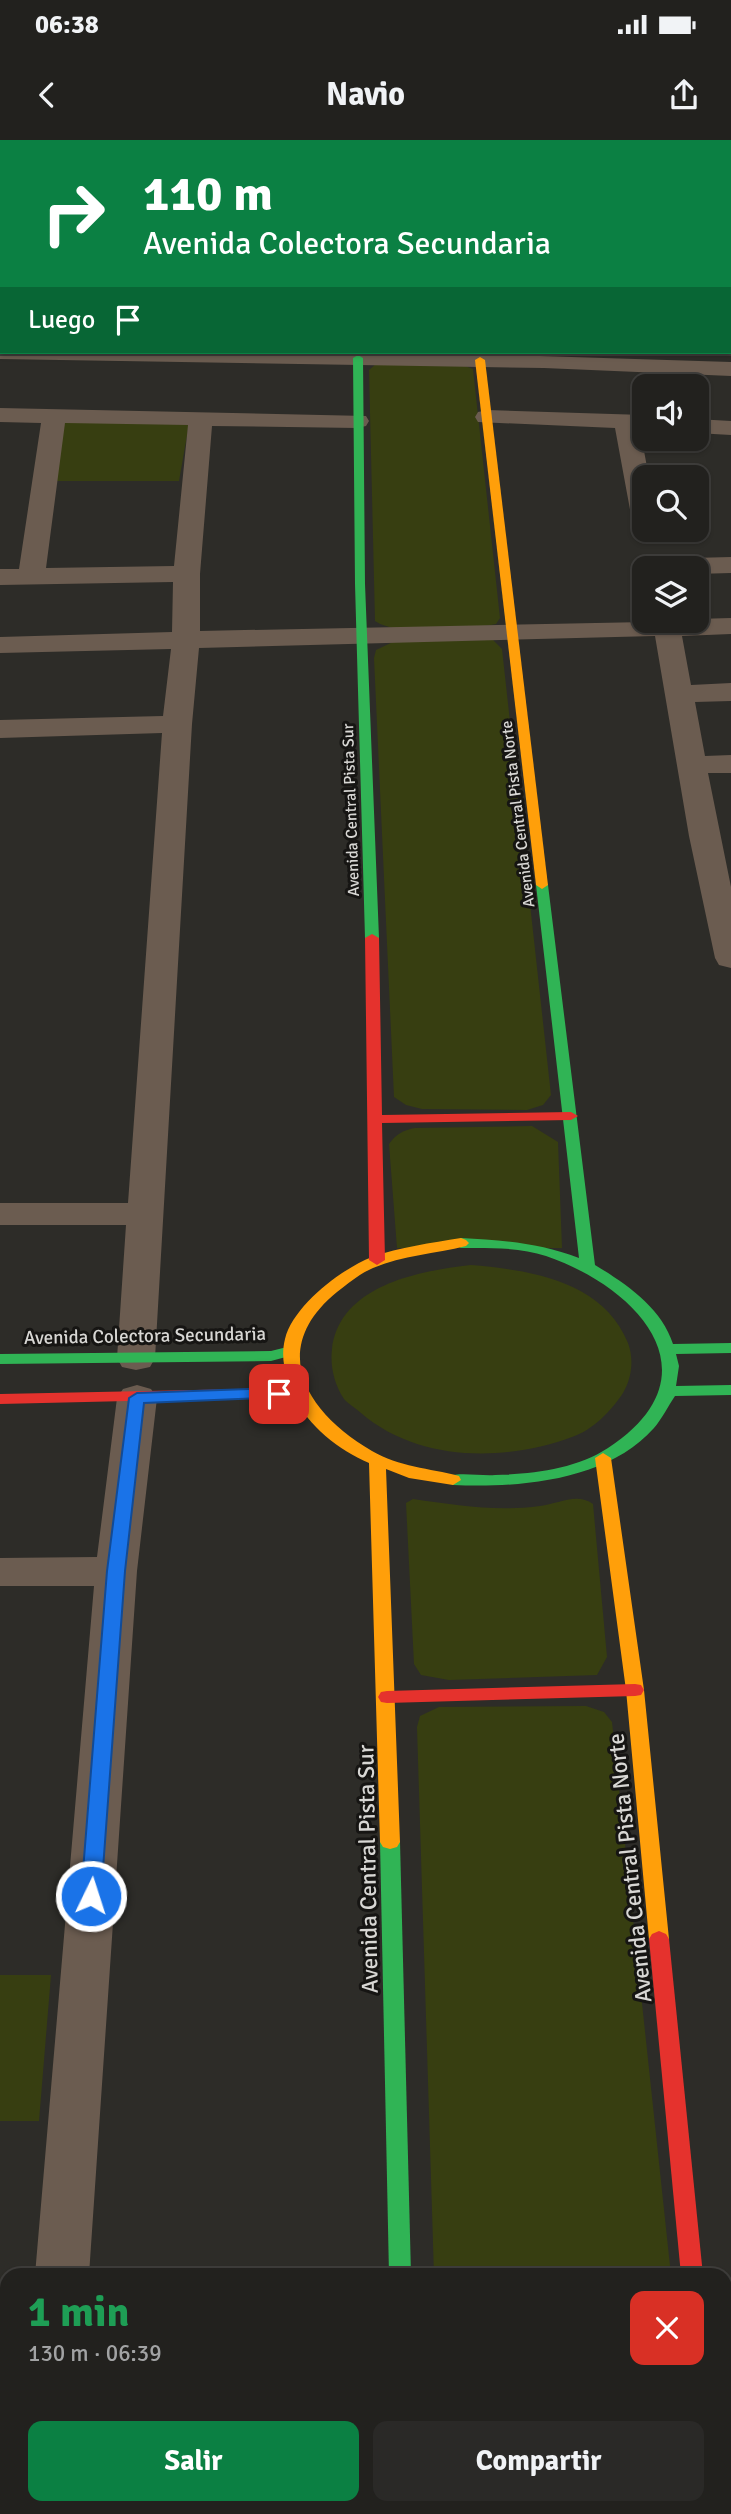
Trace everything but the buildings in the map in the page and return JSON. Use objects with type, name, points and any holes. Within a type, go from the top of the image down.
[{"type":"street","points":[[239,354],[358,355],[731,369]]},
{"type":"street","name":"Avenida Central Pista Sur","points":[[358,355],[357,421],[379,1119],[377,1260]]},
{"type":"street","name":"Avenida Central Pista Norte","points":[[480,360],[572,1116],[587,1265]]},
{"type":"street","points":[[0,415],[357,421]]},
{"type":"street","points":[[31,577],[54,415]]},
{"type":"street","points":[[486,417],[632,422]]},
{"type":"street","points":[[63,2268],[116,1571],[136,1378],[177,724],[186,642],[187,574],[201,418]]},
{"type":"street","points":[[709,427],[731,428]]},
{"type":"street","points":[[709,566],[731,565]]},
{"type":"street","points":[[0,577],[187,574]]},
{"type":"street","points":[[709,625],[731,626]]},
{"type":"street","points":[[0,645],[363,637],[632,626]]},
{"type":"street","points":[[667,633],[691,765],[718,836],[731,958]]},
{"type":"street","points":[[677,694],[731,692]]},
{"type":"street","points":[[0,731],[177,724]]},
{"type":"street","points":[[691,765],[731,764]]},
{"type":"street","points":[[379,1119],[572,1116]]},
{"type":"street","points":[[0,1214],[145,1213]]},
{"type":"street","points":[[471,1244],[505,1245],[548,1252],[587,1265],[621,1284],[648,1307],[666,1334],[673,1362],[669,1391],[646,1428],[603,1458],[551,1476],[493,1483],[432,1478],[377,1462],[342,1443],[315,1419],[298,1393],[291,1372],[290,1351],[299,1324],[317,1298],[344,1277],[377,1260],[417,1249],[471,1244]]},
{"type":"street","points":[[669,1349],[731,1348]]},
{"type":"street","name":"Avenida Colectora Secundaria","points":[[0,1399],[290,1351]]},
{"type":"street","name":"Avenida Colectora Secundaria","points":[[0,1359],[136,1378],[298,1393]]},
{"type":"street","points":[[669,1391],[731,1390]]},
{"type":"street","name":"Avenida Central Pista Norte","points":[[603,1458],[635,1690],[691,2268]]},
{"type":"street","name":"Avenida Central Pista Sur","points":[[377,1462],[387,1697],[400,2268]]},
{"type":"street","points":[[0,1572],[116,1571]]},
{"type":"street","points":[[387,1697],[635,1690]]},
{"type":"green space","points":[[455,362],[473,369],[500,618],[496,624],[451,630],[417,631],[386,626],[375,621],[369,370],[376,364]]},
{"type":"green space","points":[[76,419],[189,424],[179,481],[56,481],[62,424]]},
{"type":"green space","points":[[493,640],[502,649],[551,1095],[543,1105],[527,1110],[422,1109],[406,1105],[394,1097],[374,658],[376,650],[395,641]]},
{"type":"green space","points":[[532,1126],[558,1142],[562,1248],[397,1248],[389,1144],[394,1138],[415,1128]]},
{"type":"green space","points":[[471,1265],[517,1271],[562,1283],[583,1292],[601,1305],[616,1322],[630,1349],[630,1375],[618,1400],[594,1425],[572,1437],[518,1451],[462,1453],[408,1441],[384,1429],[344,1399],[335,1381],[332,1349],[338,1327],[350,1310],[366,1296],[406,1277]]},
{"type":"green space","points":[[413,1499],[492,1508],[524,1508],[574,1499],[593,1504],[607,1657],[597,1675],[449,1680],[421,1675],[414,1664],[406,1503]]},
{"type":"green space","points":[[586,1706],[604,1712],[612,1722],[670,2268],[434,2268],[417,1727],[420,1716],[439,1707]]},
{"type":"green space","points":[[0,1975],[51,1975],[39,2121],[0,2121]]},
{"type":"traffic: fast","points":[[358,358],[360,584],[372,938]]},
{"type":"traffic: fast","points":[[542,885],[587,1265]]},
{"type":"traffic: fast","points":[[453,1480],[515,1480],[556,1474],[613,1452],[648,1425],[667,1395],[671,1366],[663,1337],[645,1310],[618,1286],[586,1266],[539,1249],[461,1243]]},
{"type":"traffic: fast","points":[[669,1349],[731,1348]]},
{"type":"traffic: fast","points":[[0,1359],[271,1356],[291,1351]]},
{"type":"traffic: fast","points":[[669,1391],[731,1390]]},
{"type":"traffic: fast","points":[[390,1842],[400,2268]]},
{"type":"traffic: slow","points":[[480,360],[542,885]]},
{"type":"traffic: slow","points":[[453,1480],[409,1472],[368,1456],[333,1433],[306,1405],[292,1373],[293,1339],[312,1305],[353,1272],[392,1256],[461,1243]]},
{"type":"traffic: slow","points":[[603,1458],[635,1690],[659,1939]]},
{"type":"traffic: slow","points":[[377,1462],[390,1842]]},
{"type":"traffic: jam","points":[[372,938],[377,1260]]},
{"type":"traffic: jam","points":[[379,1119],[571,1116]]},
{"type":"traffic: jam","points":[[0,1399],[298,1393]]},
{"type":"traffic: jam","points":[[387,1697],[635,1690]]},
{"type":"traffic: jam","points":[[659,1939],[691,2268]]},
{"type":"route","points":[[91,1896],[116,1571],[137,1398],[279,1394]]}]
